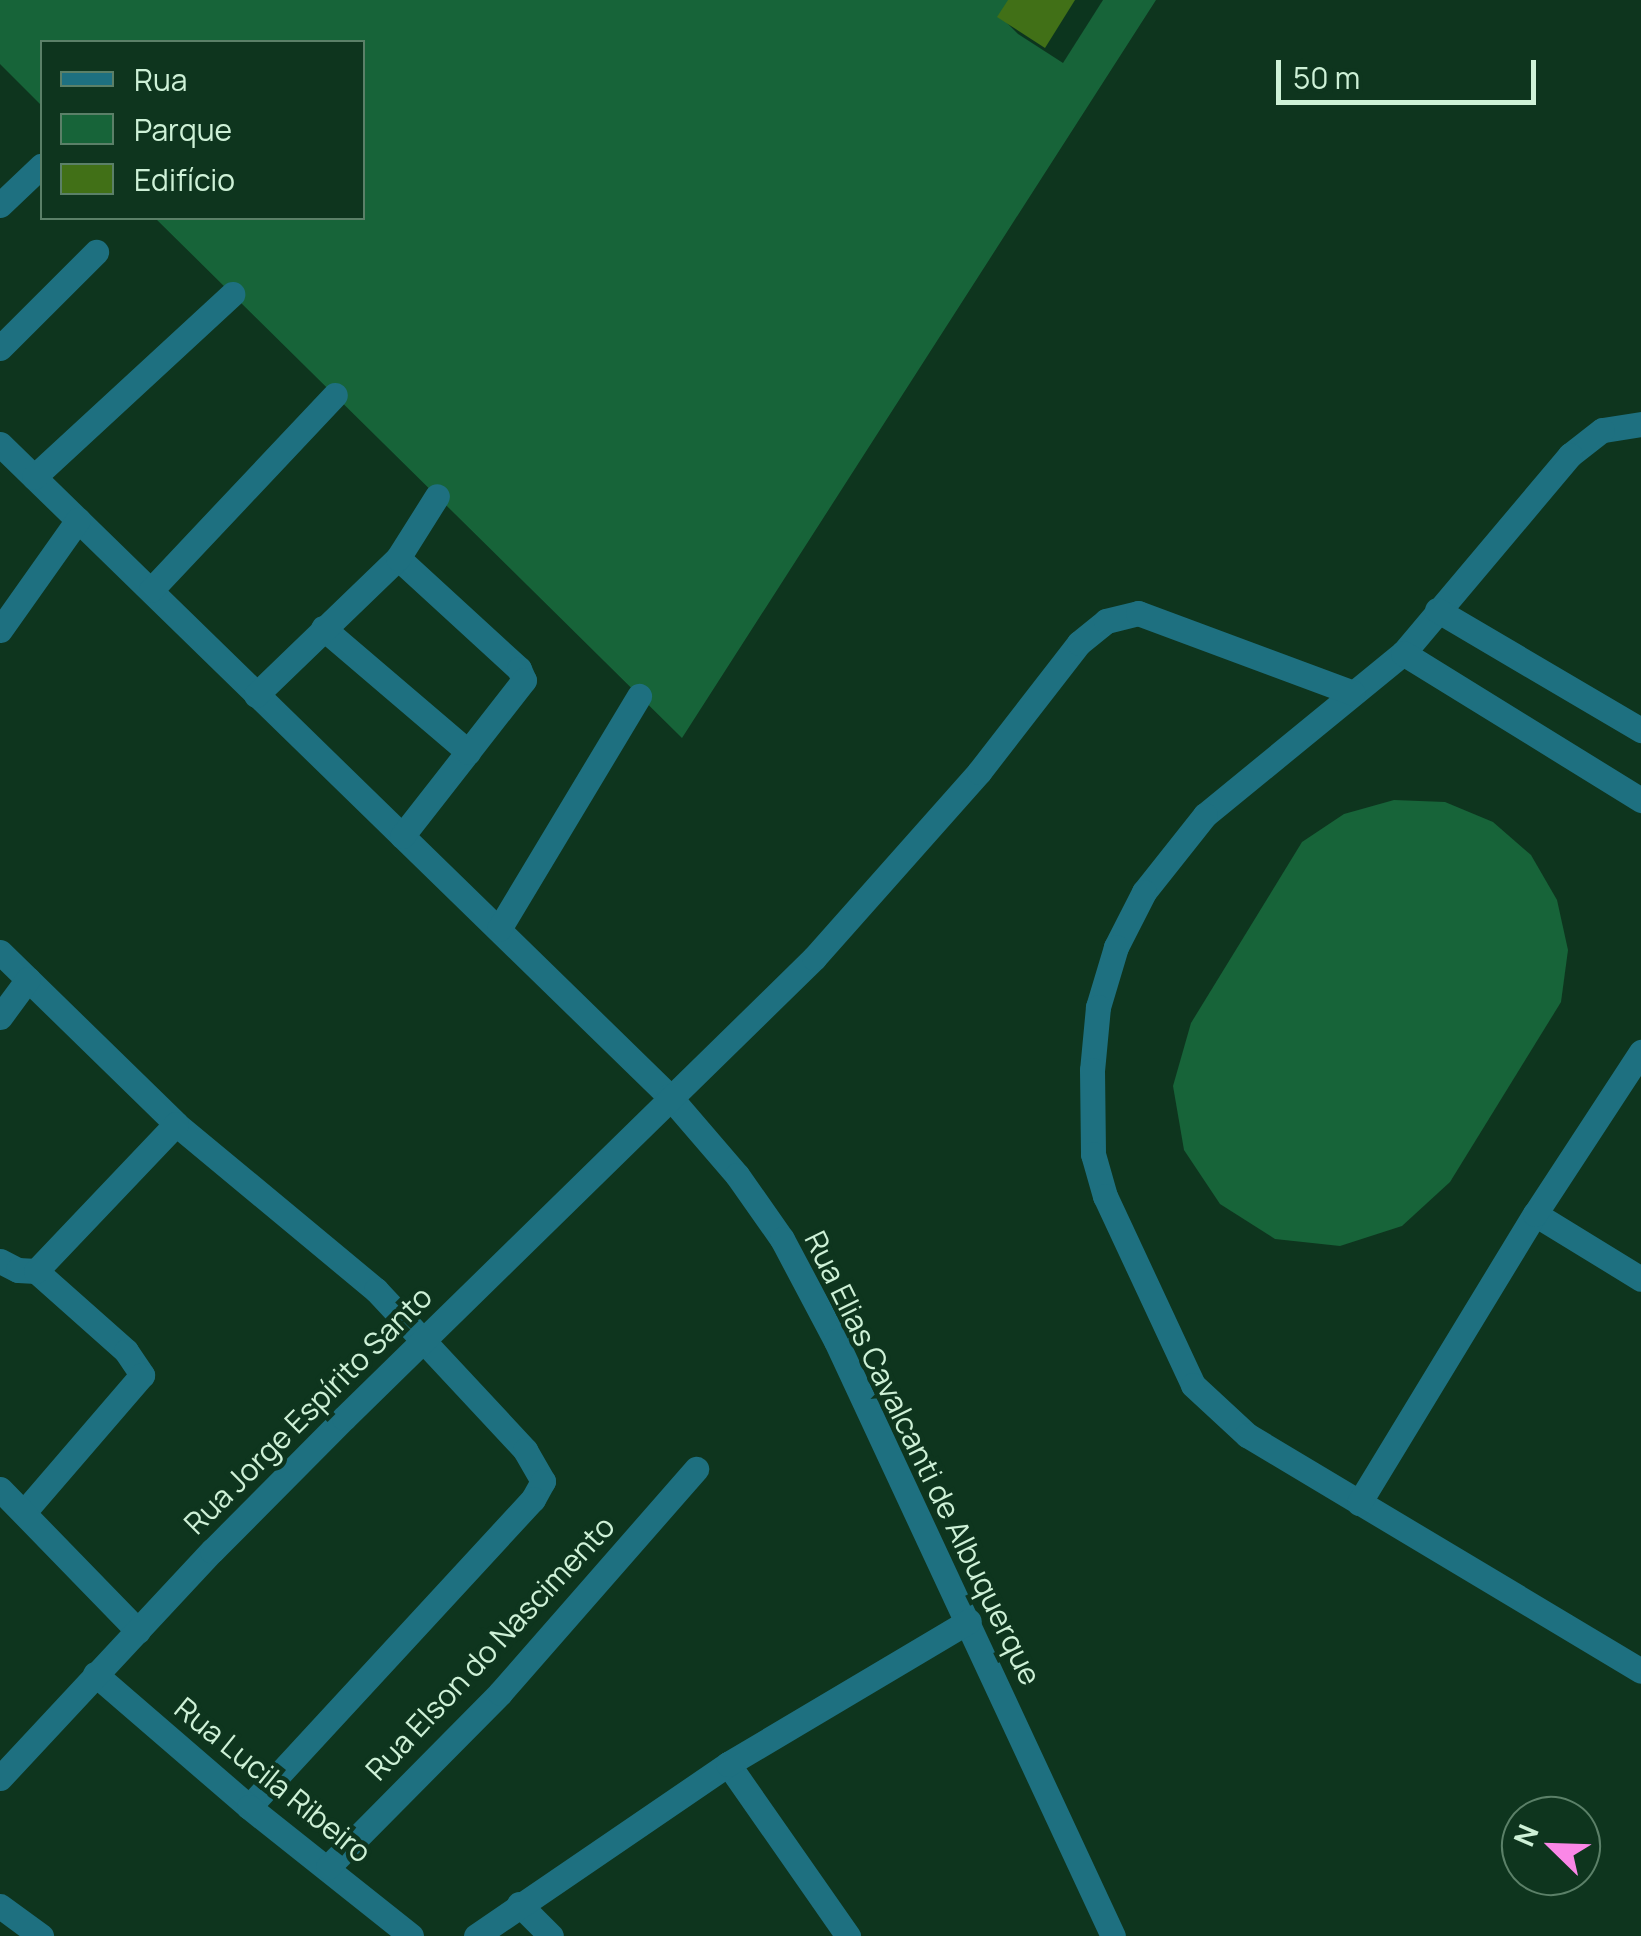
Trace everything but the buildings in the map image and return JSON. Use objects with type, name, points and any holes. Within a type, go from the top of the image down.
[{"type":"street","points":[[0,205],[40,168]]},
{"type":"street","points":[[0,348],[96,252]]},
{"type":"street","points":[[34,477],[232,294]]},
{"type":"street","points":[[152,590],[335,395]]},
{"type":"street","points":[[1641,424],[1602,430],[1570,456],[1403,653],[1205,816],[1144,892],[1116,946],[1098,1007],[1092,1138],[1105,1196],[1193,1384],[1246,1436],[1641,1671]]},
{"type":"street","name":"Rua Elias Cavalcanti de Albuquerque","points":[[0,444],[669,1096],[736,1176],[782,1239],[836,1341],[1114,1936]]},
{"type":"street","points":[[256,695],[398,558],[437,496]]},
{"type":"street","points":[[0,630],[78,520]]},
{"type":"street","points":[[398,558],[522,674],[522,686],[402,836]]},
{"type":"street","points":[[1437,610],[1641,730]]},
{"type":"street","name":"Rua Jorge Espírito Santo","points":[[5,1762],[669,1096],[702,1070],[814,958],[979,772],[1079,643],[1106,621],[1138,612],[1152,616],[1353,693]]},
{"type":"street","points":[[324,628],[468,752]]},
{"type":"street","points":[[1403,653],[1641,800]]},
{"type":"street","points":[[500,929],[640,696]]},
{"type":"street","points":[[0,952],[176,1124],[376,1290],[426,1338],[525,1450],[540,1474],[540,1488],[250,1807]]},
{"type":"street","points":[[0,1017],[28,979]]},
{"type":"street","points":[[1359,1502],[1535,1214],[1641,1052]]},
{"type":"street","points":[[36,1271],[176,1124]]},
{"type":"street","points":[[1535,1214],[1641,1279]]},
{"type":"street","points":[[0,1261],[18,1270],[36,1271],[126,1351],[142,1376],[24,1512]]},
{"type":"street","name":"Rua Elson do Nascimento","points":[[328,1867],[512,1680],[696,1470]]},
{"type":"street","points":[[0,1488],[138,1631]]},
{"type":"street","points":[[476,1936],[728,1764],[969,1621]]},
{"type":"street","name":"Rua Lucila Ribeiro","points":[[95,1674],[250,1807],[411,1936]]},
{"type":"street","points":[[728,1764],[848,1936]]},
{"type":"street","points":[[518,1904],[552,1936]]},
{"type":"street","points":[[0,1906],[41,1936]]},
{"type":"green space","points":[[0,0],[1156,0],[682,738],[157,220],[365,220],[365,40],[40,40],[40,104],[0,64]]},
{"type":"green space","points":[[1394,800],[1445,802],[1493,822],[1531,855],[1557,900],[1568,950],[1561,1002],[1450,1182],[1402,1226],[1340,1246],[1275,1239],[1220,1204],[1184,1150],[1173,1086],[1191,1023],[1302,842],[1344,814]]}]
